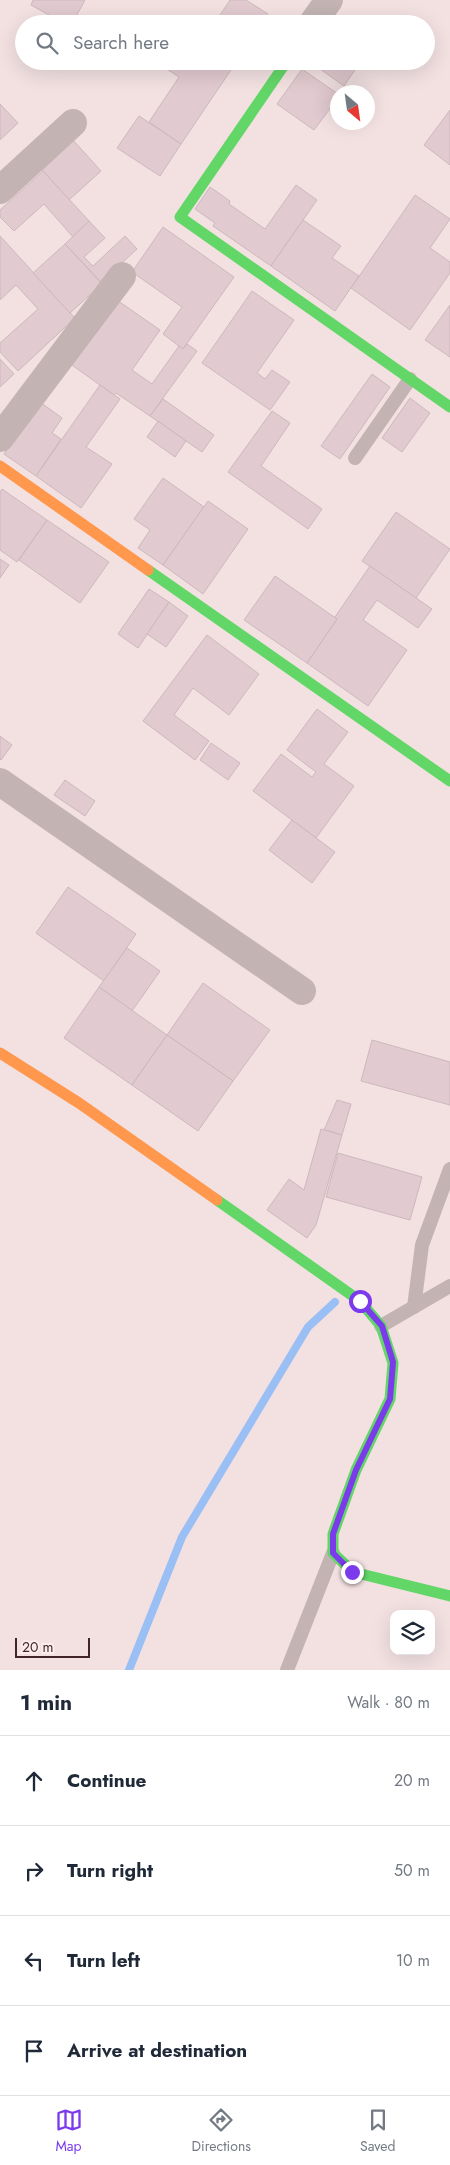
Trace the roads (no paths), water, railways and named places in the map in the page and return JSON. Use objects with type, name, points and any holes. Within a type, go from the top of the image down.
[{"type":"street","points":[[318,15],[329,0]]},
{"type":"street","points":[[281,70],[180,218],[450,407]]},
{"type":"street","points":[[0,190],[73,122]]},
{"type":"street","points":[[0,438],[122,276]]},
{"type":"street","points":[[0,466],[450,781]]},
{"type":"street","points":[[0,782],[302,991]]},
{"type":"street","points":[[0,1053],[79,1103],[360,1301],[382,1326],[393,1362],[390,1399],[356,1470],[333,1534],[333,1553],[352,1572],[450,1596]]},
{"type":"lane","points":[[355,458],[410,379]]},
{"type":"lane","points":[[414,1307],[422,1246],[450,1169]]},
{"type":"lane","points":[[382,1326],[450,1286]]},
{"type":"lane","points":[[287,1670],[333,1553]]},
{"type":"waterway","points":[[129,1670],[182,1537],[308,1327],[335,1302]]}]
